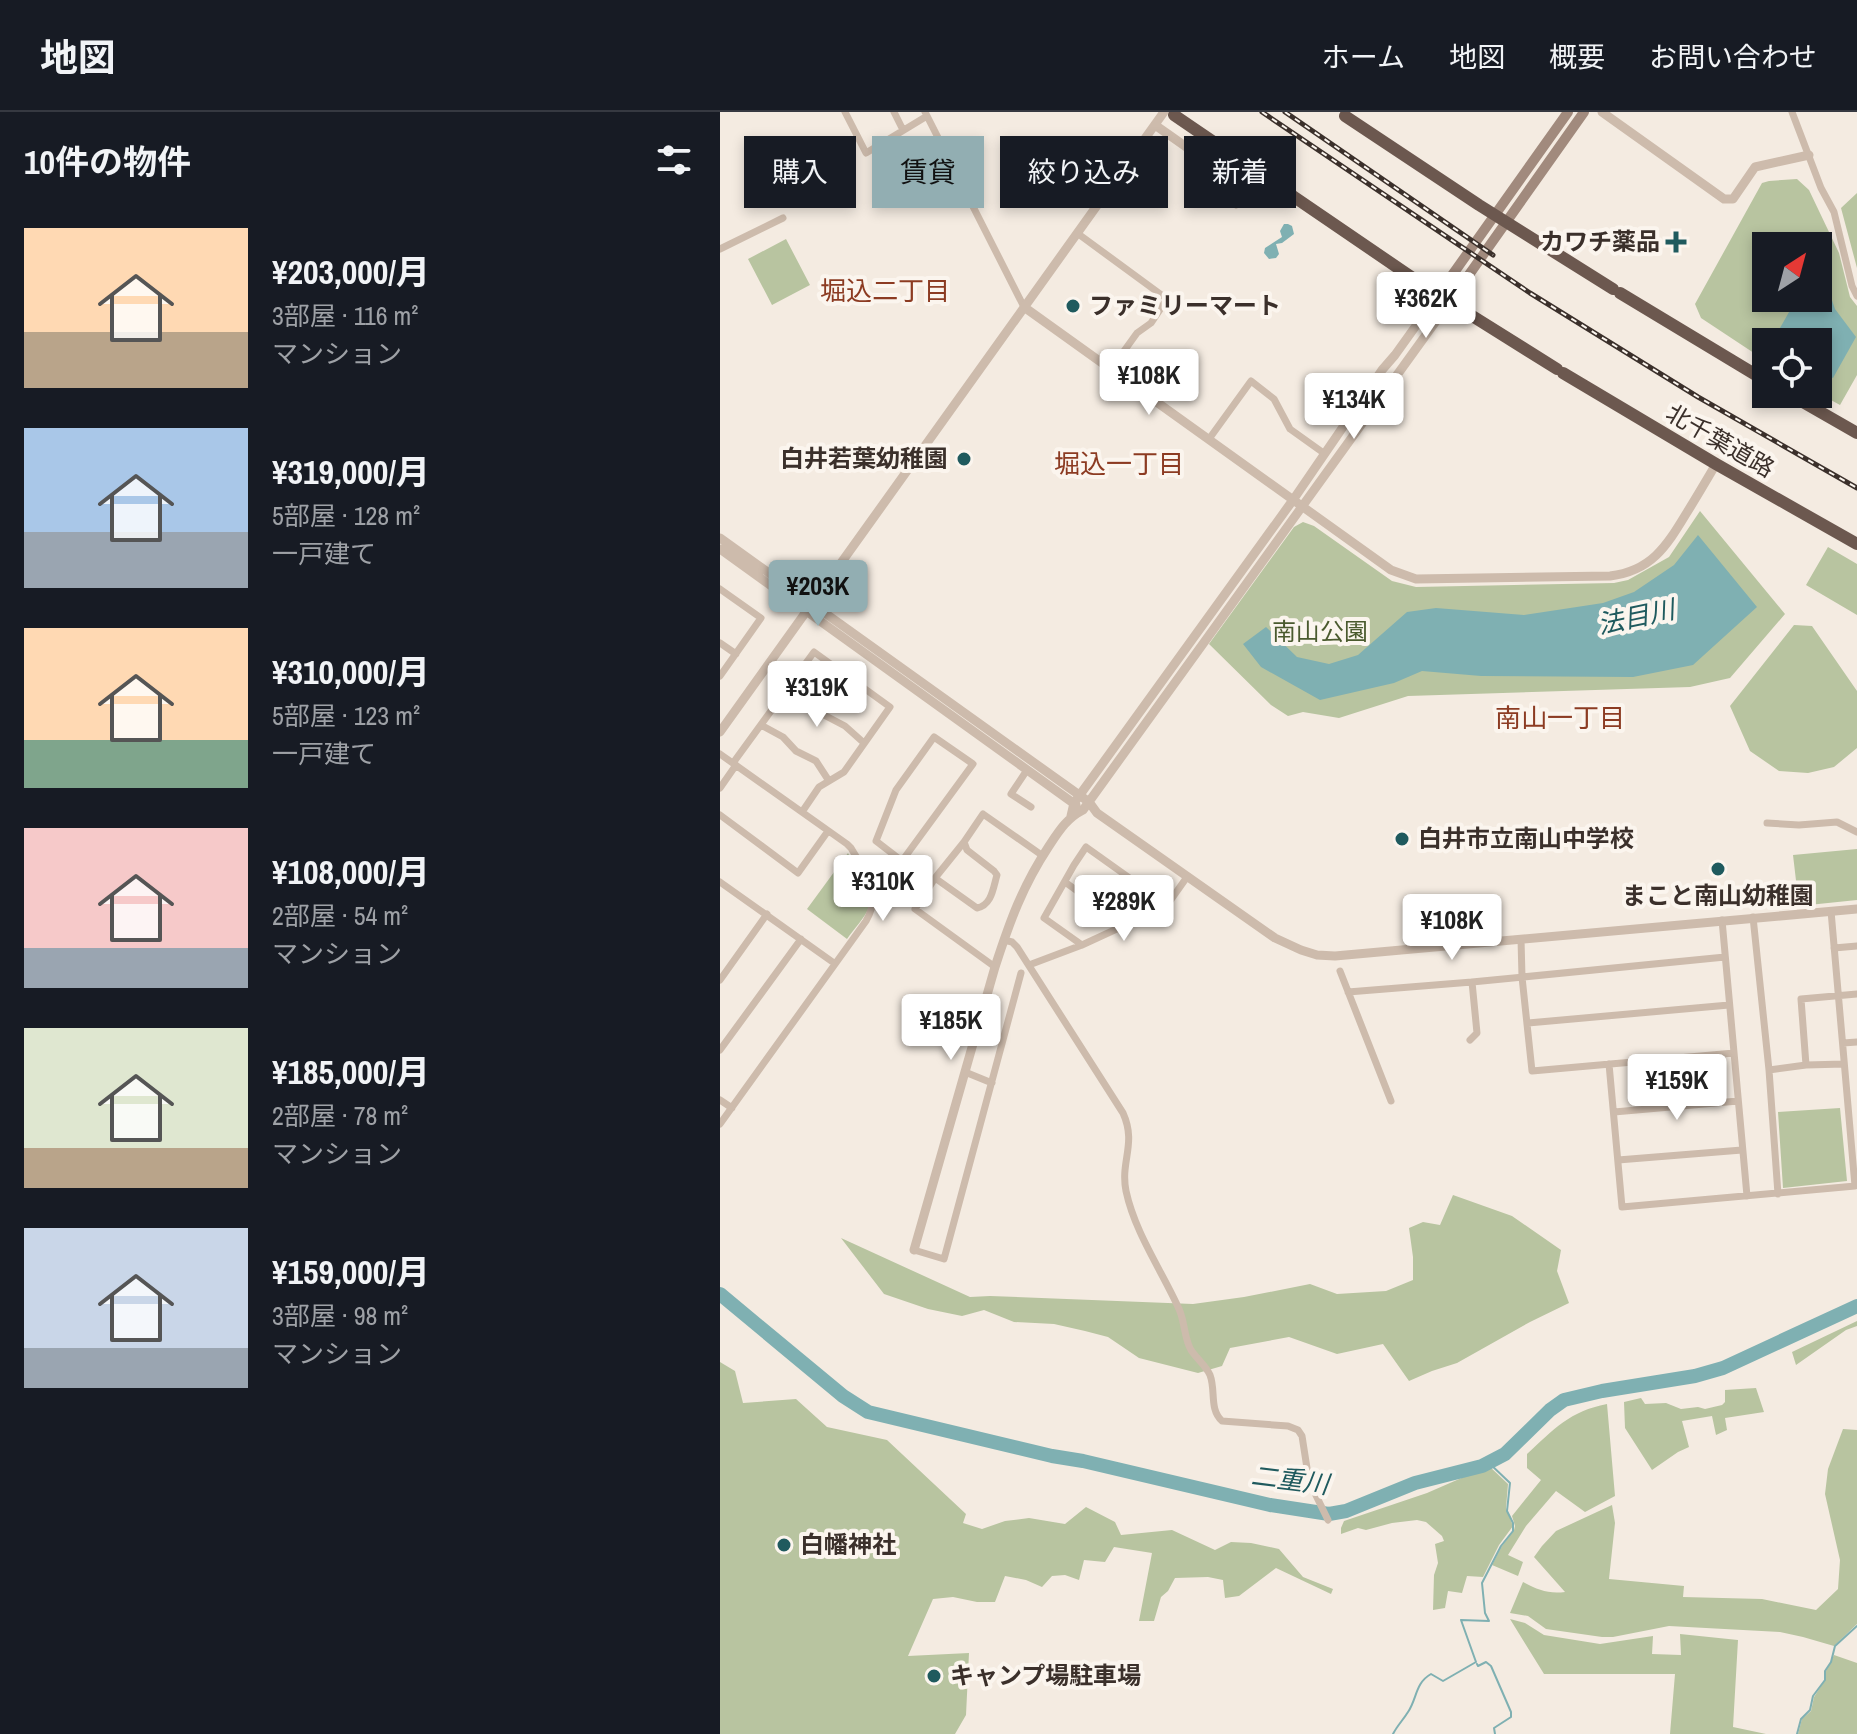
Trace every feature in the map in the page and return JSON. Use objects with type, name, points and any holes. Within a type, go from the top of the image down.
[{"type":"highway","name":"北千葉道路","points":[[1167,114],[1560,371],[1857,544]]},
{"type":"highway","points":[[1345,116],[1504,224],[1752,373]]},
{"type":"highway","points":[[1813,408],[1857,433]]},
{"type":"main road","points":[[1445,296],[1493,217],[1568,112]]},
{"type":"main road","points":[[1445,296],[1504,224],[1584,112]]},
{"type":"street","points":[[845,112],[866,153],[926,114],[1024,307],[1391,570],[1416,579],[1610,576],[1631,572],[1661,552],[1716,464]]},
{"type":"street","points":[[894,112],[903,130]]},
{"type":"street","points":[[1602,112],[1724,199],[1733,199],[1755,167],[1809,155]]},
{"type":"street","points":[[1792,112],[1821,188],[1834,212],[1857,296]]},
{"type":"street","points":[[720,732],[1155,125],[1167,114]]},
{"type":"street","points":[[1155,125],[1184,145]]},
{"type":"street","points":[[720,249],[783,218]]},
{"type":"street","points":[[1077,233],[1167,299],[1151,323],[1137,333],[1111,369]]},
{"type":"street","points":[[1021,973],[944,1259],[914,1250],[995,967],[1024,888],[1071,816],[1077,799],[1298,503],[1325,454],[1382,370],[1445,296]]},
{"type":"street","points":[[1071,816],[1086,806],[1445,296]]},
{"type":"street","points":[[1209,439],[1251,381],[1274,399],[1290,429],[1325,454]]},
{"type":"street","points":[[720,538],[1027,770],[1077,799]]},
{"type":"street","points":[[720,549],[809,608],[1275,938],[1301,950],[1317,955],[1350,955],[1857,909]]},
{"type":"street","points":[[720,589],[761,618],[720,676]]},
{"type":"street","points":[[720,643],[736,654]]},
{"type":"street","points":[[720,788],[814,652],[890,707],[844,772],[819,787],[802,812]]},
{"type":"street","points":[[787,689],[810,701],[824,715],[845,726],[864,743]]},
{"type":"street","points":[[761,725],[783,737],[796,751],[816,761],[829,781]]},
{"type":"street","points":[[873,887],[893,874],[973,764],[934,737],[896,790],[876,841],[902,861]]},
{"type":"street","points":[[720,754],[851,848],[873,887],[875,899],[871,913],[720,1124]]},
{"type":"street","points":[[1027,770],[1011,794],[1031,807]]},
{"type":"street","points":[[995,967],[915,909],[983,814],[1043,856]]},
{"type":"street","points":[[720,815],[798,873],[828,831]]},
{"type":"street","points":[[1767,823],[1799,825],[1837,822],[1857,832]]},
{"type":"street","points":[[935,878],[977,908],[988,903],[997,875],[967,850],[964,842]]},
{"type":"street","points":[[1082,945],[1044,918],[1086,847],[1166,904]]},
{"type":"street","points":[[1029,965],[1125,926],[1166,904],[1187,877]]},
{"type":"street","points":[[720,882],[834,963]]},
{"type":"street","points":[[1065,882],[1125,926]]},
{"type":"street","points":[[1609,1064],[1622,1207],[1855,1186],[1831,911]]},
{"type":"street","points":[[720,980],[767,914]]},
{"type":"street","points":[[1753,917],[1778,1194]]},
{"type":"street","points":[[1722,920],[1747,1196]]},
{"type":"street","points":[[720,1050],[801,939]]},
{"type":"street","points":[[1521,939],[1532,1071],[1734,1053]]},
{"type":"street","points":[[1004,940],[1017,947],[1129,1124],[1125,1167],[1129,1201],[1180,1311],[1191,1350],[1210,1375],[1218,1418],[1228,1422],[1288,1426],[1298,1430],[1302,1436],[1309,1481],[1328,1520]]},
{"type":"street","points":[[1834,948],[1857,946]]},
{"type":"street","points":[[1348,992],[1725,957]]},
{"type":"street","points":[[1340,971],[1391,1101]]},
{"type":"street","points":[[1470,1040],[1477,1033],[1472,982]]},
{"type":"street","points":[[1806,1065],[1801,999],[1857,994]]},
{"type":"street","points":[[1528,1023],[1729,1005]]},
{"type":"street","points":[[1843,1043],[1857,1042]]},
{"type":"street","points":[[1769,1070],[1844,1064]]},
{"type":"street","points":[[965,1072],[992,1083]]},
{"type":"street","points":[[1847,1091],[1857,1090]]},
{"type":"street","points":[[720,1100],[732,1108]]},
{"type":"street","points":[[1614,1112],[1738,1101]]},
{"type":"street","points":[[1618,1160],[1742,1150]]},
{"type":"green space","points":[[1797,179],[1809,190],[1829,232],[1752,232],[1752,312],[1832,312],[1832,238],[1850,297],[1857,306],[1857,375],[1840,405],[1832,401],[1832,328],[1752,328],[1752,352],[1701,318],[1695,304],[1762,183]]},
{"type":"green space","points":[[1857,193],[1857,268],[1841,208]]},
{"type":"green space","points":[[786,239],[810,285],[772,305],[748,259]]},
{"type":"green space","name":"南山公園","points":[[1700,511],[1785,614],[1730,678],[1690,687],[1408,696],[1339,718],[1303,712],[1288,716],[1271,705],[1209,644],[1294,527],[1303,522],[1314,526],[1392,581],[1416,587],[1614,583],[1628,580],[1669,557]]},
{"type":"green space","points":[[1828,547],[1857,564],[1857,615],[1806,585]]},
{"type":"green space","points":[[1794,625],[1812,626],[1857,691],[1857,748],[1834,767],[1808,773],[1779,771],[1750,751],[1730,706]]},
{"type":"green space","points":[[1857,849],[1857,900],[1799,906],[1793,855]]},
{"type":"green space","points":[[848,853],[870,900],[865,915],[847,939],[807,909]]},
{"type":"green space","points":[[1840,1108],[1847,1181],[1783,1188],[1778,1112]]},
{"type":"green space","points":[[1453,1195],[1512,1216],[1561,1250],[1557,1271],[1569,1303],[1457,1363],[1409,1381],[1383,1344],[1337,1354],[1289,1337],[1230,1348],[1222,1366],[1198,1373],[1139,1358],[1108,1337],[1085,1331],[1054,1324],[1014,1322],[984,1310],[962,1316],[928,1309],[884,1294],[841,1238],[970,1297],[1193,1304],[1310,1284],[1337,1294],[1386,1291],[1413,1280],[1409,1228],[1423,1222],[1440,1225]]},
{"type":"green space","points":[[1857,1321],[1857,1326],[1846,1330],[1796,1365],[1792,1352]]},
{"type":"green space","points":[[720,1362],[735,1371],[743,1403],[796,1399],[827,1427],[887,1440],[966,1514],[963,1523],[982,1529],[1005,1521],[1029,1518],[1065,1524],[1086,1507],[1115,1522],[1121,1535],[1172,1530],[1215,1550],[1231,1542],[1279,1549],[1303,1577],[1333,1589],[1331,1594],[1276,1568],[1239,1596],[1225,1598],[1223,1580],[1175,1578],[1161,1597],[1154,1621],[1139,1621],[1152,1553],[1114,1547],[1105,1562],[1084,1560],[1079,1580],[1065,1575],[1052,1576],[1042,1587],[1005,1576],[995,1602],[953,1597],[933,1599],[908,1656],[969,1653],[966,1715],[955,1734],[720,1734]]},
{"type":"green space","points":[[1756,1388],[1764,1412],[1725,1418],[1727,1430],[1716,1435],[1712,1416],[1682,1421],[1689,1447],[1652,1470],[1625,1428],[1624,1402],[1641,1398],[1645,1404],[1666,1403],[1681,1409],[1705,1409],[1722,1405],[1725,1390]]},
{"type":"green space","points":[[1607,1404],[1615,1496],[1585,1512],[1556,1491],[1526,1526],[1508,1555],[1523,1562],[1518,1576],[1492,1565],[1514,1530],[1512,1516],[1541,1480],[1527,1468],[1527,1454],[1573,1416]]},
{"type":"green space","points":[[1843,1429],[1857,1430],[1857,1624],[1834,1646],[1780,1632],[1669,1626],[1602,1637],[1546,1629],[1528,1616],[1510,1613],[1523,1582],[1543,1591],[1565,1592],[1534,1557],[1556,1531],[1612,1505],[1615,1523],[1609,1579],[1684,1586],[1683,1597],[1762,1599],[1816,1610],[1838,1589],[1840,1560],[1825,1494],[1828,1469]]},
{"type":"green space","points":[[1489,1466],[1508,1484],[1506,1508],[1513,1526],[1499,1545],[1483,1577],[1467,1576],[1462,1593],[1448,1591],[1445,1608],[1433,1610],[1434,1575],[1438,1563],[1435,1544],[1444,1541],[1426,1522],[1392,1523],[1341,1534],[1344,1521],[1427,1493]]},
{"type":"green space","points":[[1510,1619],[1525,1623],[1544,1635],[1600,1644],[1653,1636],[1652,1654],[1681,1655],[1680,1634],[1738,1640],[1733,1727],[1766,1734],[1670,1734],[1675,1674],[1544,1674]]},
{"type":"green space","points":[[1834,1655],[1857,1663],[1857,1734],[1798,1734],[1802,1719],[1811,1711],[1814,1697],[1825,1680]]},
{"type":"water","points":[[1284,224],[1292,226],[1294,234],[1276,244],[1279,254],[1269,259],[1264,253],[1265,248],[1282,237],[1280,231]]},
{"type":"water","points":[[1832,300],[1856,337],[1833,378],[1832,328],[1780,328],[1789,312],[1832,312]]},
{"type":"water","name":"法目川","points":[[1698,535],[1757,607],[1693,665],[1633,677],[1481,676],[1422,671],[1394,683],[1320,700],[1261,667],[1243,644],[1266,627],[1297,657],[1329,664],[1358,655],[1407,612],[1436,608],[1524,615],[1603,603],[1634,592],[1674,565]]},
{"type":"waterway","name":"二重川","points":[[720,1294],[843,1396],[868,1412],[1270,1505],[1329,1514],[1346,1511],[1415,1483],[1482,1466],[1505,1454],[1564,1400],[1723,1368],[1857,1306]]},
{"type":"waterway","points":[[1393,1734],[1426,1678],[1431,1674],[1443,1681],[1476,1662],[1461,1620],[1489,1621],[1485,1613],[1482,1583],[1501,1546],[1513,1531],[1507,1511],[1510,1483],[1488,1462]]},
{"type":"waterway","points":[[1797,1734],[1801,1719],[1810,1710],[1813,1696],[1825,1680],[1825,1671],[1835,1646],[1857,1626]]},
{"type":"waterway","points":[[1477,1664],[1486,1662],[1491,1666],[1511,1712],[1511,1717],[1494,1728],[1495,1734]]},
{"type":"railway","points":[[1262,112],[1530,293],[1698,397],[1857,488]]},
{"type":"railway","points":[[1285,112],[1493,255]]},
{"type":"place","name":"カワチ薬品","points":[[1676,242]]},
{"type":"place","name":"ファミリーマート","points":[[1073,306]]},
{"type":"place","name":"白井若葉幼稚園","points":[[964,459]]},
{"type":"place","name":"白井市立南山中学校","points":[[1402,839]]},
{"type":"place","name":"まこと南山幼稚園","points":[[1718,869]]},
{"type":"place","name":"白幡神社","points":[[784,1545]]},
{"type":"place","name":"キャンプ場駐車場","points":[[934,1676]]},
{"type":"district","name":"堀込二丁目","points":[[885,291]]},
{"type":"district","name":"堀込一丁目","points":[[1119,464]]},
{"type":"district","name":"南山一丁目","points":[[1560,718]]}]
